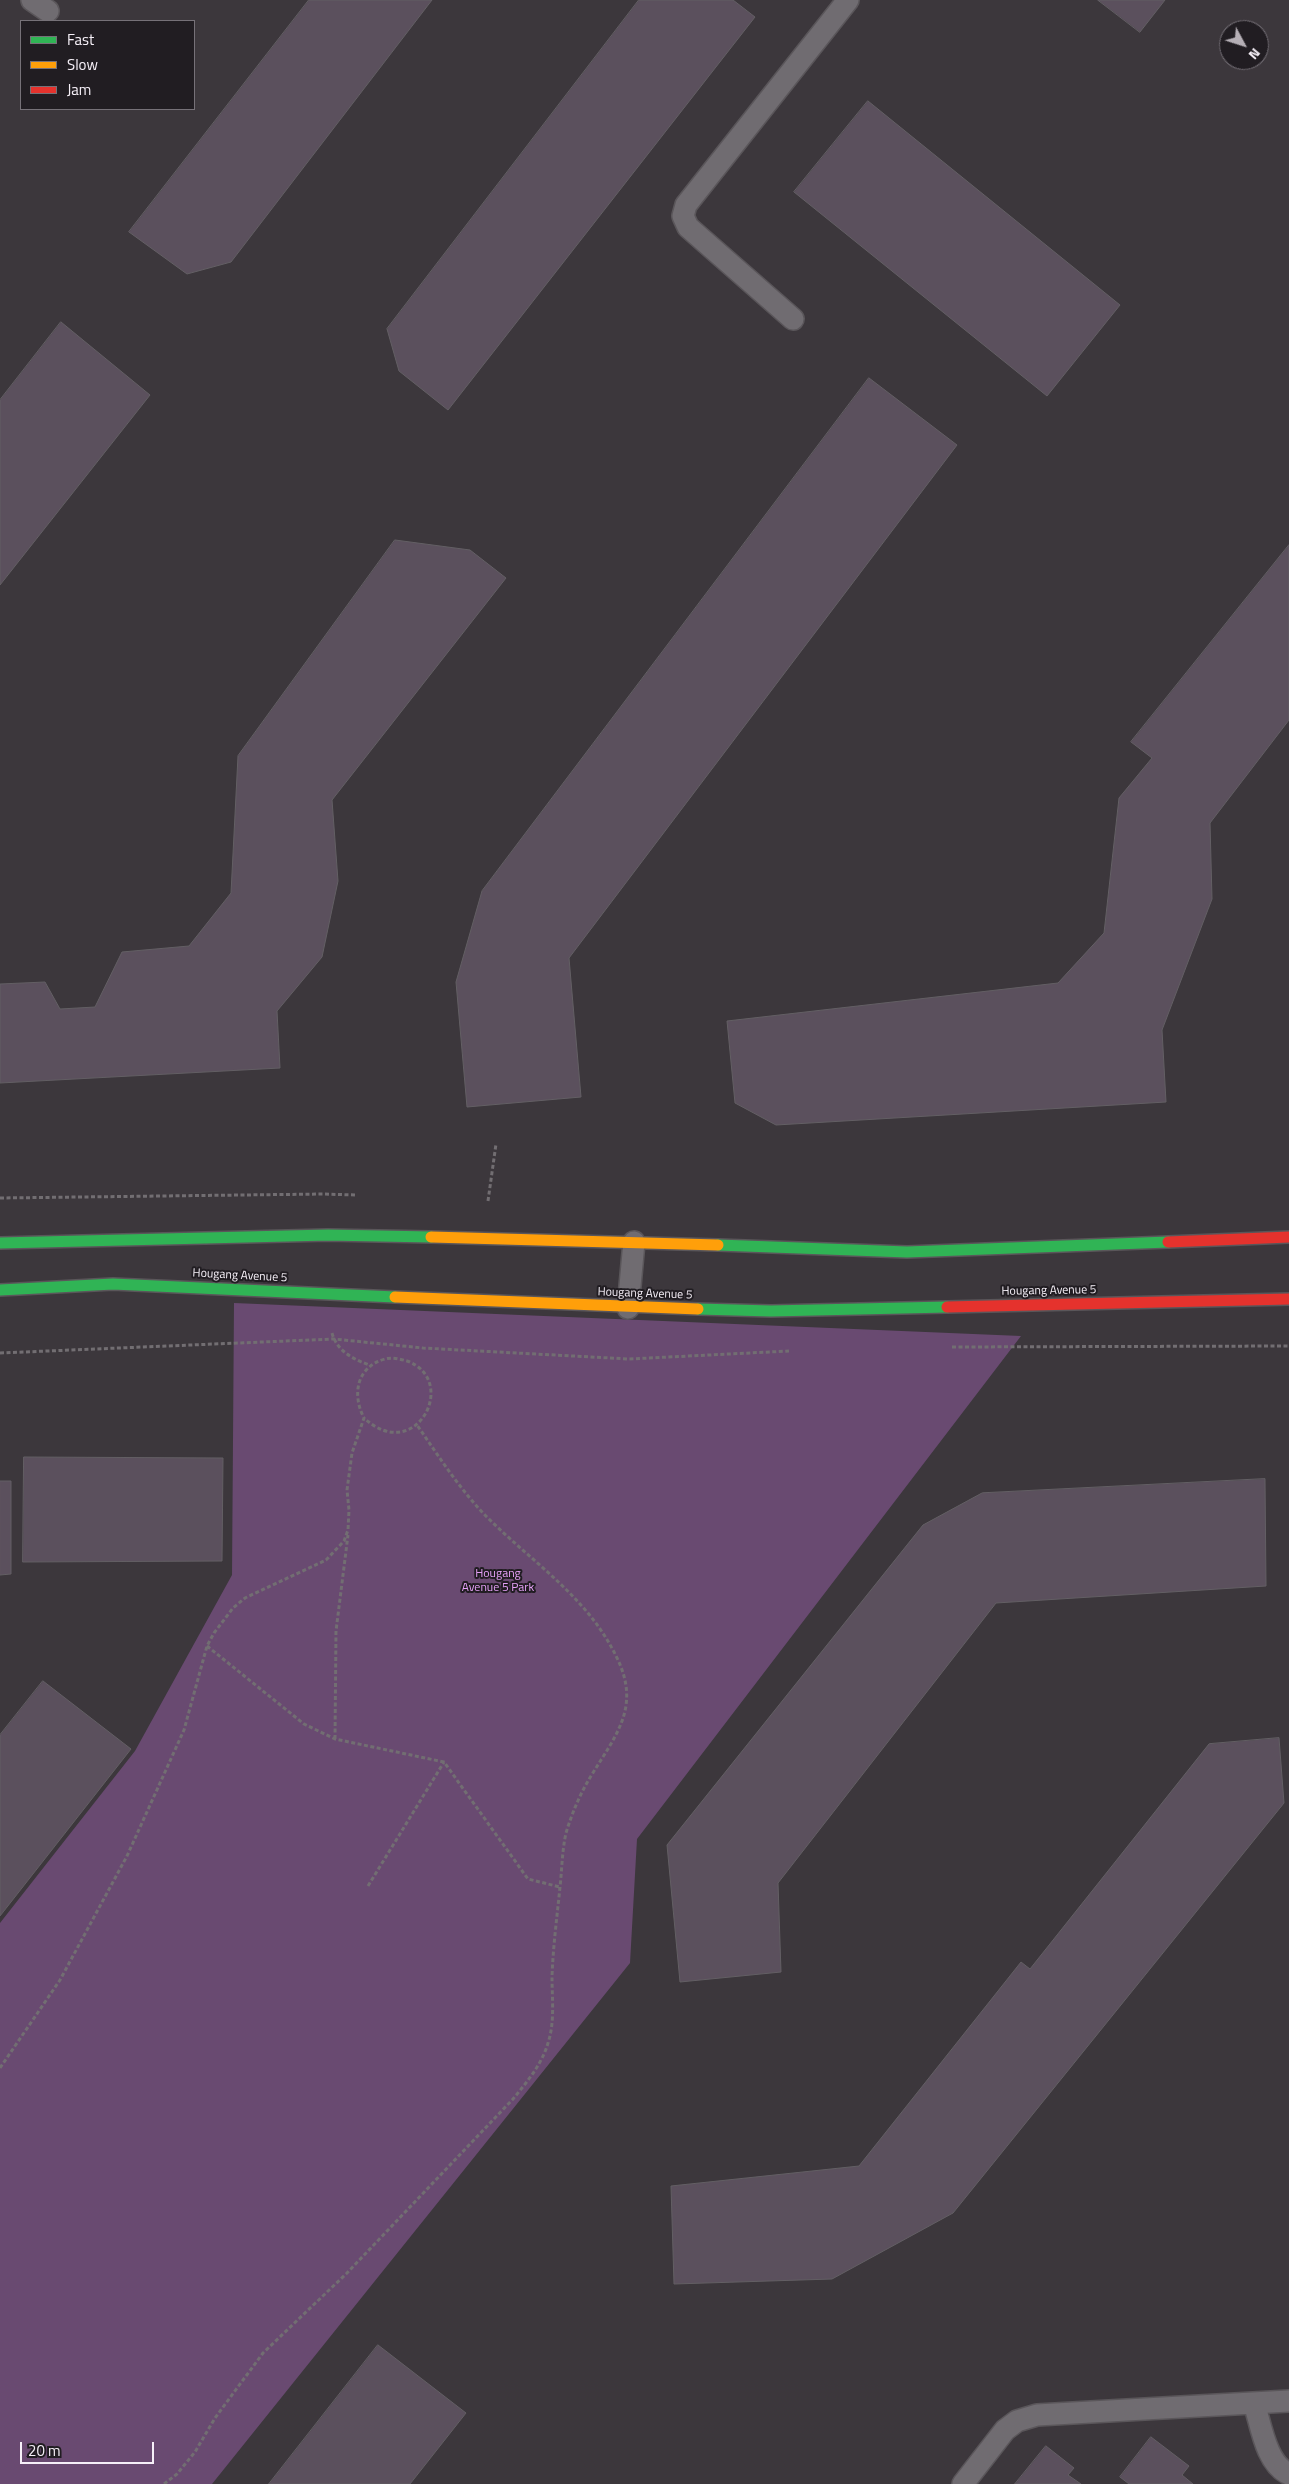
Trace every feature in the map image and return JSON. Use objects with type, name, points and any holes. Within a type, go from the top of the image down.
[{"type":"street","points":[[0,1243],[328,1235],[634,1242],[906,1252],[1289,1237]]},
{"type":"street","name":"Hougang Avenue 5","points":[[0,1290],[113,1284],[628,1308],[771,1312],[1289,1299]]},
{"type":"lane","points":[[793,319],[702,241],[688,227],[683,216],[686,205],[691,198],[848,0]]},
{"type":"lane","points":[[628,1308],[634,1242]]},
{"type":"lane","points":[[963,2484],[1005,2430],[1017,2421],[1037,2415],[1289,2401]]},
{"type":"lane","points":[[1254,2403],[1273,2458],[1281,2470],[1289,2474]]},
{"type":"path","points":[[487,1206],[496,1144]]},
{"type":"path","points":[[0,1198],[338,1194]]},
{"type":"path","points":[[326,1294],[334,1340],[354,1360],[372,1366]]},
{"type":"path","points":[[0,1352],[334,1340]]},
{"type":"path","points":[[399,1358],[413,1363],[424,1374],[431,1387],[431,1401],[426,1415],[416,1426],[403,1432],[389,1433],[374,1428],[364,1418],[357,1405],[357,1391],[362,1377],[372,1366],[385,1359],[399,1358]]},
{"type":"path","points":[[335,1739],[336,1631],[349,1510],[346,1490],[352,1454],[364,1418]]},
{"type":"path","points":[[164,2484],[177,2474],[195,2452],[215,2418],[263,2352],[347,2273],[513,2098],[535,2071],[548,2044],[551,2030],[553,1954],[563,1851],[575,1805],[622,1724],[627,1700],[623,1672],[604,1634],[570,1591],[489,1520],[464,1491],[416,1426]]},
{"type":"path","points":[[0,2068],[60,1980],[130,1849],[184,1730],[207,1646],[234,1608],[254,1592],[326,1560],[339,1548],[348,1530]]},
{"type":"path","points":[[207,1646],[304,1724],[335,1739],[444,1762],[528,1879],[560,1887]]},
{"type":"path","points":[[368,1886],[444,1762]]},
{"type":"green space","name":"Hougang Avenue 5 Park","points":[[234,1303],[1021,1336],[637,1839],[630,1963],[212,2484],[0,2484],[0,1923],[135,1751],[232,1575]]},
{"type":"building","points":[[309,0],[432,0],[231,262],[187,274],[129,232]]},
{"type":"building","points":[[639,0],[733,0],[755,17],[448,410],[399,371],[387,329]]},
{"type":"building","points":[[1098,0],[1165,0],[1140,32]]},
{"type":"building","points":[[868,101],[1120,305],[1047,396],[794,192]]},
{"type":"building","points":[[61,322],[150,395],[0,585],[0,400]]},
{"type":"building","points":[[869,378],[957,445],[569,958],[581,1097],[467,1107],[456,982],[482,891]]},
{"type":"building","points":[[395,540],[470,550],[506,578],[332,800],[338,881],[322,957],[277,1011],[280,1068],[0,1083],[0,984],[45,982],[60,1009],[95,1007],[122,952],[189,946],[231,893],[238,756]]},
{"type":"building","points":[[1289,545],[1289,720],[1210,823],[1212,899],[1162,1030],[1166,1102],[776,1125],[735,1103],[727,1021],[1058,983],[1104,933],[1119,798],[1152,758],[1131,742]]},
{"type":"building","points":[[24,1457],[223,1458],[222,1561],[23,1562]]},
{"type":"building","points":[[1265,1479],[1266,1586],[996,1603],[778,1883],[781,1972],[680,1982],[667,1845],[923,1525],[982,1493]]},
{"type":"building","points":[[0,1481],[11,1481],[11,1574],[0,1575]]},
{"type":"building","points":[[43,1681],[131,1749],[0,1916],[0,1735]]},
{"type":"building","points":[[1279,1738],[1284,1803],[953,2213],[832,2279],[674,2284],[671,2186],[859,2166],[1021,1962],[1030,1969],[1209,1744]]},
{"type":"building","points":[[378,2345],[466,2413],[410,2484],[269,2484]]},
{"type":"building","points":[[1151,2437],[1189,2466],[1182,2475],[1193,2484],[1129,2484],[1120,2477]]},
{"type":"building","points":[[1046,2446],[1074,2468],[1068,2475],[1081,2484],[1015,2484]]},
{"type":"traffic: fast","points":[[0,1243],[328,1235],[431,1237]]},
{"type":"traffic: fast","points":[[718,1245],[907,1252],[1168,1242]]},
{"type":"traffic: fast","points":[[0,1290],[113,1284],[395,1297]]},
{"type":"traffic: fast","points":[[698,1309],[771,1311],[947,1307]]},
{"type":"traffic: slow","points":[[431,1237],[718,1245]]},
{"type":"traffic: slow","points":[[395,1297],[698,1309]]},
{"type":"traffic: jam","points":[[1168,1242],[1289,1237]]},
{"type":"traffic: jam","points":[[947,1307],[1289,1299]]}]
